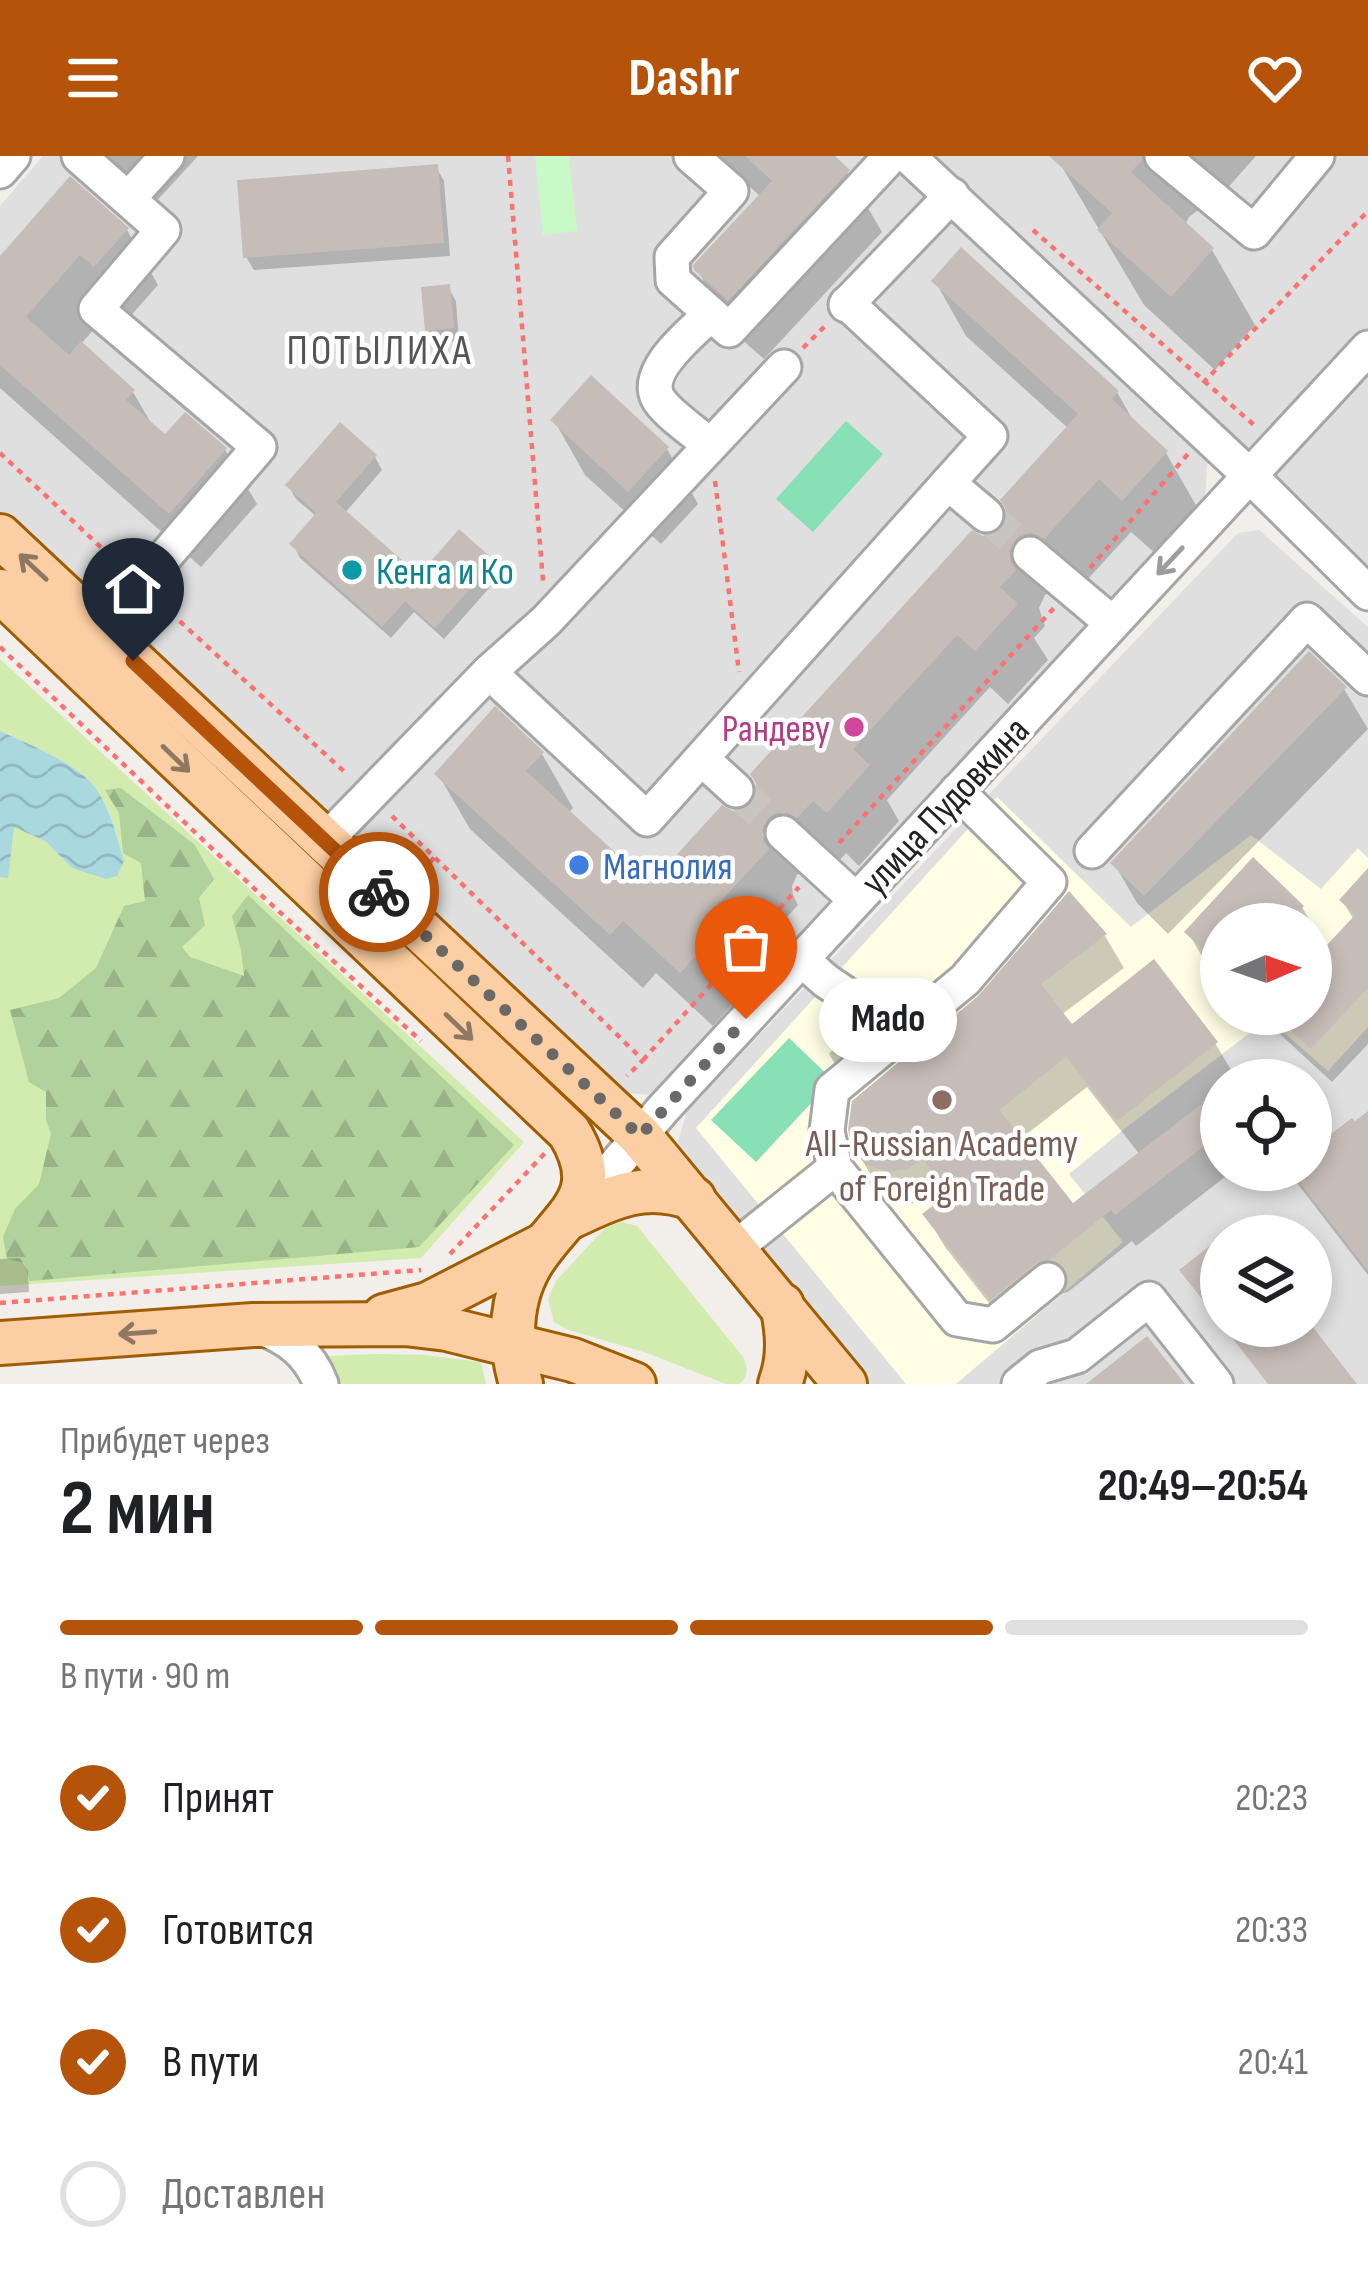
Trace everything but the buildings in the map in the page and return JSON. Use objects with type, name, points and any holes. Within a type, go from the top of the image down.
[{"type":"main road","points":[[0,536],[640,1136],[845,1384]]},
{"type":"main road","points":[[0,591],[569,1132],[580,1149],[583,1189],[520,1286],[514,1305],[517,1364]]},
{"type":"main road","points":[[358,1322],[428,1304],[559,1230],[592,1206],[642,1190],[674,1191],[694,1199]]},
{"type":"main road","points":[[780,1384],[788,1335],[782,1305]]},
{"type":"main road","points":[[0,1342],[254,1324],[405,1324],[447,1329],[517,1364],[573,1360],[634,1384]]},
{"type":"street","points":[[0,171],[13,156]]},
{"type":"street","points":[[79,156],[163,230],[96,308],[259,448],[100,631]]},
{"type":"street","points":[[128,199],[166,156]]},
{"type":"street","points":[[692,156],[730,191],[672,256],[673,280],[729,330],[890,156]]},
{"type":"street","points":[[908,156],[1368,593]]},
{"type":"street","points":[[1162,156],[1254,232],[1317,156]]},
{"type":"street","points":[[488,672],[647,819],[990,436],[847,304],[952,195]]},
{"type":"street","points":[[710,314],[661,365],[655,388],[659,400],[710,446]]},
{"type":"street","name":"улица Пудовкина","points":[[559,1230],[856,900],[1368,348]]},
{"type":"street","points":[[325,842],[488,672],[546,621],[784,367]]},
{"type":"street","points":[[948,483],[986,515]]},
{"type":"street","points":[[1030,554],[1112,623]]},
{"type":"street","points":[[1092,851],[1307,620],[1368,678]]},
{"type":"street","points":[[702,759],[736,790]]},
{"type":"street","points":[[958,791],[1049,882],[965,980],[832,1090],[827,1131],[836,1168],[958,1319],[993,1324],[1048,1280]]},
{"type":"street","points":[[783,833],[856,900]]},
{"type":"street","points":[[802,959],[826,981],[902,1032]]},
{"type":"street","points":[[735,1248],[836,1168]]},
{"type":"street","points":[[1019,1384],[1040,1367],[1077,1356],[1149,1299],[1216,1384]]},
{"type":"street","points":[[254,1324],[301,1351],[321,1384]]},
{"type":"path","points":[[508,156],[546,621]]},
{"type":"path","points":[[1203,383],[1368,211]]},
{"type":"path","points":[[1026,224],[1277,444]]},
{"type":"path","points":[[784,367],[847,304]]},
{"type":"path","points":[[710,446],[744,711]]},
{"type":"path","points":[[624,1079],[1072,589],[1191,450]]},
{"type":"path","points":[[0,453],[369,794],[643,1060]]},
{"type":"path","points":[[412,882],[435,857]]},
{"type":"path","points":[[0,1303],[436,1268],[545,1153]]},
{"type":"path","points":[[281,1280],[281,1291]]},
{"type":"shaded area","points":[[43,156],[883,156],[1208,454],[1205,497],[652,1095],[626,1093],[0,512],[0,206]]},
{"type":"shaded area","points":[[930,156],[1368,156],[1368,570],[1169,376]]},
{"type":"shaded area","points":[[1259,530],[1368,627],[1368,1384],[862,1384],[675,1152],[687,1111],[1238,533]]},
{"type":"shaded area","name":"All-Russian Academy of Foreign Trade","points":[[997,797],[1131,927],[1251,835],[1321,889],[1358,848],[1368,858],[1368,1027],[1332,1067],[1332,1059],[1314,1059],[1286,1035],[1332,1035],[1332,903],[1200,903],[1200,1035],[1247,1035],[1216,1059],[1200,1059],[1200,1071],[1069,1174],[1123,1242],[956,1384],[906,1384],[696,1128]]},
{"type":"green space","points":[[535,156],[569,156],[577,231],[543,235]]},
{"type":"green space","points":[[846,421],[883,454],[813,532],[776,499]]},
{"type":"green space","points":[[0,659],[524,1142],[421,1258],[0,1286],[0,877],[8,877],[13,826],[45,841],[72,868],[124,861],[106,807],[89,781],[53,756],[0,731]]},
{"type":"green space","points":[[121,788],[195,845],[214,879],[199,898],[205,925],[182,947],[190,957],[244,976],[232,916],[248,895],[514,1145],[419,1247],[30,1281],[24,1263],[7,1259],[3,1237],[15,1209],[39,1184],[51,1134],[46,1092],[29,1082],[10,1010],[59,998],[96,968],[124,906],[145,901],[141,863],[123,853],[119,813],[105,790]]},
{"type":"green space","points":[[789,1038],[833,1080],[756,1162],[711,1120]]},
{"type":"green space","points":[[622,1222],[637,1226],[743,1357],[747,1372],[739,1384],[726,1384],[554,1322],[548,1299],[556,1281],[606,1227]]},
{"type":"green space","points":[[378,1354],[481,1362],[486,1384],[332,1384],[327,1356]]},
{"type":"water","points":[[0,731],[66,763],[97,790],[124,861],[117,876],[106,879],[72,868],[45,841],[14,827],[8,878],[0,877]]},
{"type":"tunnel","points":[[986,515],[1030,554]]},
{"type":"tunnel","points":[[736,790],[783,833]]},
{"type":"way so far","points":[[379,892],[640,1136],[746,1019]]},
{"type":"place","name":"Кенга и Ко","points":[[352,570]]},
{"type":"place","name":"Рандеву","points":[[854,727]]},
{"type":"place","name":"Магнолия","points":[[579,865]]},
{"type":"place","name":"Mado","points":[[746,1019]]},
{"type":"place","name":"All-Russian Academy of Foreign Trade","points":[[942,1100]]},
{"type":"district","name":"ПОТЫЛИХА","points":[[380,349]]},
{"type":"route","points":[[133,661],[379,892]]}]
